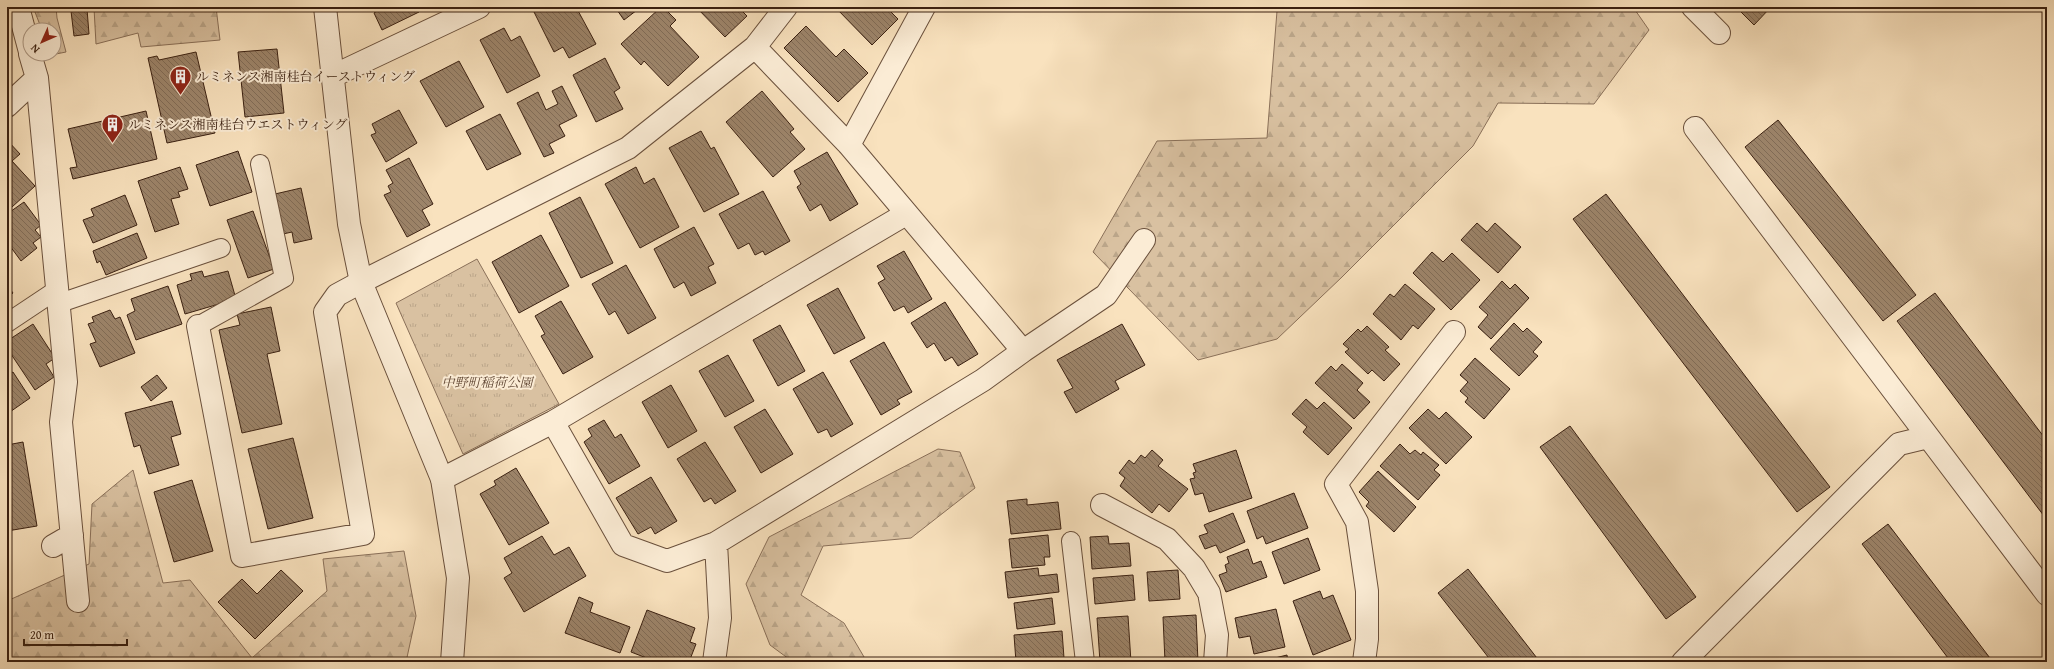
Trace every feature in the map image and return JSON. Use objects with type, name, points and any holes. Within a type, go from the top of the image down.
[{"type":"street","points":[[18,7],[22,22]]},
{"type":"street","points":[[324,7],[349,224],[361,282],[442,479],[458,578],[452,662]]},
{"type":"street","points":[[333,76],[479,7]]},
{"type":"street","points":[[198,326],[242,556],[363,534],[325,312],[338,295],[628,148],[755,47],[786,7]]},
{"type":"street","points":[[849,145],[924,7]]},
{"type":"street","points":[[1693,7],[1718,33]]},
{"type":"street","points":[[755,47],[849,145],[1023,351]]},
{"type":"street","points":[[33,62],[37,78],[66,382],[60,422],[62,541],[78,601]]},
{"type":"street","points":[[7,106],[37,78]]},
{"type":"street","points":[[1695,128],[2047,594]]},
{"type":"street","points":[[442,479],[553,422],[906,214]]},
{"type":"street","points":[[553,422],[623,545],[667,561],[716,544],[983,380],[1106,295],[1144,240]]},
{"type":"street","points":[[1364,662],[1367,639],[1367,591],[1357,522],[1336,484],[1454,332]]},
{"type":"street","points":[[1683,662],[1899,444],[1928,437]]},
{"type":"street","points":[[1102,505],[1167,539],[1194,568],[1209,593],[1217,635],[1215,662]]},
{"type":"street","points":[[714,662],[720,618],[716,544]]},
{"type":"lane","points":[[198,326],[284,278],[260,164]]},
{"type":"lane","points":[[7,323],[59,296],[221,248]]},
{"type":"lane","points":[[1071,541],[1085,662]]},
{"type":"green space","points":[[33,7],[56,7],[58,22],[39,22]]},
{"type":"green space","points":[[216,7],[220,40],[141,47],[138,33],[96,44],[94,8]]},
{"type":"green space","points":[[1272,7],[1633,7],[1649,30],[1594,104],[1498,103],[1473,146],[1342,277],[1277,339],[1198,360],[1093,252],[1157,141],[1267,138],[1277,11]]},
{"type":"green space","points":[[62,37],[66,52],[62,53]]},
{"type":"green space","name":"中野町稲荷公園","points":[[477,259],[559,404],[463,454],[396,303]]},
{"type":"green space","points":[[938,449],[960,452],[975,488],[911,538],[823,546],[801,595],[844,623],[867,662],[793,662],[770,645],[746,584],[769,537]]},
{"type":"green space","points":[[133,470],[163,583],[190,580],[252,658],[327,591],[323,559],[404,551],[416,616],[406,662],[7,662],[7,601],[89,564],[92,504]]},
{"type":"building","points":[[375,7],[417,7],[419,12],[382,30],[374,13],[377,11]]},
{"type":"building","points":[[576,7],[596,44],[569,58],[563,47],[554,52],[532,8]]},
{"type":"building","points":[[615,7],[641,7],[624,20]]},
{"type":"building","points":[[661,7],[663,7],[676,20],[670,26],[699,57],[668,86],[644,61],[641,65],[621,44]]},
{"type":"building","points":[[696,7],[738,7],[747,16],[725,37]]},
{"type":"building","points":[[835,7],[886,7],[898,19],[872,45]]},
{"type":"building","points":[[1736,7],[1771,7],[1754,25]]},
{"type":"building","points":[[87,9],[89,34],[74,36],[71,11]]},
{"type":"building","points":[[806,26],[836,57],[844,49],[868,73],[838,102],[784,48]]},
{"type":"building","points":[[504,28],[511,41],[520,36],[540,76],[507,93],[480,40]]},
{"type":"building","points":[[277,49],[284,113],[245,117],[238,52]]},
{"type":"building","name":"ルミネンス湘南桂台イーストウィング","points":[[196,52],[215,133],[167,143],[148,58],[157,56],[159,60]]},
{"type":"building","points":[[605,58],[620,88],[614,92],[623,109],[596,122],[573,75]]},
{"type":"building","points":[[459,61],[484,107],[446,127],[420,81]]},
{"type":"building","points":[[562,86],[577,116],[559,125],[565,136],[549,144],[554,153],[544,157],[517,103],[538,92],[546,110],[558,104],[552,91]]},
{"type":"building","points":[[762,91],[794,129],[790,132],[805,149],[773,177],[726,122]]},
{"type":"building","points":[[399,110],[417,143],[386,162],[371,135],[376,133],[372,124]]},
{"type":"building","name":"ルミネンス湘南桂台ウエストウィング","points":[[146,111],[157,159],[73,179],[70,168],[77,167],[68,129]]},
{"type":"building","points":[[500,114],[521,154],[487,170],[466,131]]},
{"type":"building","points":[[1778,120],[1916,295],[1883,321],[1745,147]]},
{"type":"building","points":[[701,131],[711,149],[714,147],[739,194],[704,212],[669,148]]},
{"type":"building","points":[[7,140],[20,154],[12,161],[35,186],[12,207],[7,202]]},
{"type":"building","points":[[238,151],[252,192],[210,206],[196,165]]},
{"type":"building","points":[[827,152],[858,204],[830,221],[821,204],[810,211],[797,187],[801,184],[794,171]]},
{"type":"building","points":[[409,158],[433,204],[422,210],[430,225],[407,237],[384,195],[391,192],[388,186],[393,183],[386,170]]},
{"type":"building","points":[[180,167],[188,189],[178,192],[180,197],[171,199],[179,224],[155,232],[138,181]]},
{"type":"building","points":[[636,167],[644,184],[654,178],[679,227],[640,248],[605,184]]},
{"type":"building","points":[[301,188],[312,239],[294,243],[292,232],[283,234],[275,194]]},
{"type":"building","points":[[763,191],[790,241],[765,255],[763,251],[755,255],[749,243],[738,249],[719,214]]},
{"type":"building","points":[[1606,194],[1830,487],[1797,512],[1573,219]]},
{"type":"building","points":[[125,195],[137,225],[93,243],[83,220],[94,216],[91,209]]},
{"type":"building","points":[[580,197],[613,263],[581,278],[549,213]]},
{"type":"building","points":[[24,202],[41,225],[35,230],[41,237],[33,243],[37,248],[21,261],[7,242],[7,214]]},
{"type":"building","points":[[253,211],[274,269],[248,278],[227,220]]},
{"type":"building","points":[[1477,223],[1487,232],[1495,223],[1521,247],[1498,273],[1461,240]]},
{"type":"building","points":[[694,227],[714,264],[708,267],[716,283],[691,296],[684,282],[674,288],[654,249]]},
{"type":"building","points":[[137,233],[147,258],[106,275],[100,261],[97,263],[93,251]]},
{"type":"building","points":[[541,235],[569,286],[519,313],[492,262]]},
{"type":"building","points":[[904,251],[932,299],[908,313],[904,306],[894,311],[878,283],[885,279],[877,266]]},
{"type":"building","points":[[1432,252],[1443,262],[1452,253],[1480,280],[1451,310],[1413,273]]},
{"type":"building","points":[[626,265],[656,318],[628,334],[615,311],[609,315],[592,284]]},
{"type":"building","points":[[202,271],[204,277],[228,271],[236,299],[185,314],[177,285],[192,280],[190,274]]},
{"type":"building","points":[[1502,281],[1510,289],[1515,284],[1529,298],[1491,339],[1478,327],[1488,315],[1479,307]]},
{"type":"building","points":[[1405,284],[1435,309],[1418,329],[1413,325],[1401,340],[1373,314],[1390,294],[1394,297]]},
{"type":"building","points":[[7,285],[13,293],[7,298]]},
{"type":"building","points":[[168,286],[182,324],[136,340],[127,315],[135,311],[131,299]]},
{"type":"building","points":[[838,288],[865,338],[834,354],[807,305]]},
{"type":"building","points":[[1935,293],[2047,441],[2047,520],[1897,321]]},
{"type":"building","points":[[561,301],[593,357],[563,374],[541,336],[545,334],[535,316]]},
{"type":"building","points":[[945,302],[978,354],[958,366],[952,357],[945,361],[934,343],[927,348],[911,323]]},
{"type":"building","points":[[271,307],[280,351],[267,354],[282,424],[242,433],[219,330],[240,325],[237,314]]},
{"type":"building","points":[[110,310],[115,319],[120,317],[135,353],[100,367],[90,344],[96,342],[88,324],[94,322],[92,317]]},
{"type":"building","points":[[1514,323],[1523,332],[1527,328],[1542,342],[1533,352],[1538,356],[1519,376],[1490,349]]},
{"type":"building","points":[[33,324],[55,358],[46,364],[54,377],[35,390],[7,348],[7,341]]},
{"type":"building","points":[[1122,324],[1145,365],[1115,381],[1119,389],[1076,413],[1064,392],[1073,388],[1057,360]]},
{"type":"building","points":[[780,325],[805,371],[778,386],[753,340]]},
{"type":"building","points":[[1367,326],[1389,347],[1385,350],[1400,364],[1384,381],[1372,370],[1368,374],[1345,352],[1349,349],[1343,344],[1358,329],[1361,332]]},
{"type":"building","points":[[884,342],[912,392],[897,400],[900,404],[881,415],[850,361]]},
{"type":"building","points":[[728,355],[754,401],[725,417],[699,371]]},
{"type":"building","points":[[1475,358],[1510,389],[1484,419],[1465,402],[1468,398],[1460,391],[1468,382],[1460,375]]},
{"type":"building","points":[[1342,364],[1363,383],[1357,390],[1370,402],[1354,419],[1315,383],[1331,366],[1336,371]]},
{"type":"building","points":[[13,372],[30,398],[7,414],[7,375]]},
{"type":"building","points":[[823,372],[853,424],[831,437],[827,429],[818,433],[793,389]]},
{"type":"building","points":[[157,375],[167,388],[151,401],[141,387]]},
{"type":"building","points":[[671,385],[697,431],[668,448],[642,402]]},
{"type":"building","points":[[1306,399],[1317,409],[1324,402],[1352,428],[1328,455],[1303,432],[1307,427],[1292,414]]},
{"type":"building","points":[[172,401],[181,434],[171,437],[179,465],[149,474],[140,445],[134,447],[125,413]]},
{"type":"building","points":[[765,409],[793,454],[761,473],[734,427]]},
{"type":"building","points":[[1428,409],[1439,419],[1446,412],[1472,437],[1446,464],[1409,428]]},
{"type":"building","points":[[604,420],[615,438],[621,434],[640,466],[609,484],[584,442],[592,436],[588,429]]},
{"type":"building","points":[[1570,426],[1696,597],[1666,619],[1540,447]]},
{"type":"building","points":[[293,438],[313,518],[268,529],[248,449]]},
{"type":"building","points":[[23,442],[37,526],[7,531],[7,445]]},
{"type":"building","points":[[705,442],[736,491],[715,504],[711,498],[704,502],[677,459]]},
{"type":"building","points":[[1400,444],[1410,454],[1415,450],[1421,455],[1423,452],[1439,465],[1434,470],[1440,475],[1418,500],[1380,466]]},
{"type":"building","points":[[1152,450],[1163,460],[1158,466],[1188,489],[1169,512],[1159,504],[1152,513],[1120,486],[1125,478],[1119,473],[1129,460],[1134,464],[1141,455],[1145,458]]},
{"type":"building","points":[[1236,450],[1252,498],[1209,512],[1203,493],[1195,495],[1190,479],[1195,478],[1193,473],[1196,472],[1193,464]]},
{"type":"building","points":[[516,468],[549,523],[509,545],[480,494],[496,485],[494,481]]},
{"type":"building","points":[[1378,471],[1416,507],[1394,532],[1366,506],[1369,502],[1359,492]]},
{"type":"building","points":[[651,477],[677,521],[655,534],[651,527],[638,534],[616,498]]},
{"type":"building","points":[[192,480],[213,551],[174,562],[154,492]]},
{"type":"building","points":[[1294,493],[1308,528],[1266,544],[1263,536],[1257,539],[1247,511]]},
{"type":"building","points":[[1027,499],[1027,505],[1058,502],[1061,529],[1011,534],[1007,501]]},
{"type":"building","points":[[1233,513],[1245,542],[1220,553],[1216,545],[1205,549],[1199,536],[1208,533],[1204,525]]},
{"type":"building","points":[[1888,524],[1993,662],[1951,662],[1862,544]]},
{"type":"building","points":[[1048,535],[1050,557],[1044,557],[1045,565],[1012,568],[1009,539]]},
{"type":"building","points":[[542,536],[554,555],[569,547],[586,576],[524,612],[504,578],[512,573],[504,558]]},
{"type":"building","points":[[1108,536],[1109,544],[1129,543],[1131,566],[1092,569],[1090,537]]},
{"type":"building","points":[[1308,538],[1320,570],[1284,584],[1272,552]]},
{"type":"building","points":[[1248,549],[1253,564],[1261,561],[1267,577],[1226,592],[1219,575],[1227,572],[1225,565],[1229,563],[1227,557]]},
{"type":"building","points":[[1038,568],[1039,576],[1057,574],[1059,592],[1008,598],[1005,572]]},
{"type":"building","points":[[1468,569],[1540,662],[1492,662],[1438,593]]},
{"type":"building","points":[[281,570],[303,591],[255,639],[218,602],[242,579],[257,594]]},
{"type":"building","points":[[1178,570],[1180,599],[1149,601],[1147,572]]},
{"type":"building","points":[[1133,575],[1135,600],[1095,604],[1093,578]]},
{"type":"building","points":[[1320,591],[1323,599],[1333,595],[1351,640],[1313,655],[1293,601]]},
{"type":"building","points":[[579,597],[593,603],[590,612],[630,627],[620,653],[565,633]]},
{"type":"building","points":[[1052,598],[1055,624],[1017,629],[1014,603]]},
{"type":"building","points":[[1276,609],[1285,647],[1254,654],[1250,636],[1239,638],[1235,618]]},
{"type":"building","points":[[647,610],[695,628],[690,642],[696,644],[689,662],[657,662],[631,652]]},
{"type":"building","points":[[1196,615],[1198,662],[1165,662],[1163,617]]},
{"type":"building","points":[[1128,616],[1131,662],[1100,662],[1097,618]]},
{"type":"building","points":[[1062,631],[1064,658],[1016,662],[1014,635]]},
{"type":"building","points":[[1287,655],[1288,662],[1259,662]]},
{"type":"place","name":"ルミネンス湘南桂台イーストウィング","points":[[181,96]]},
{"type":"place","name":"ルミネンス湘南桂台ウエストウィング","points":[[112,144]]}]
